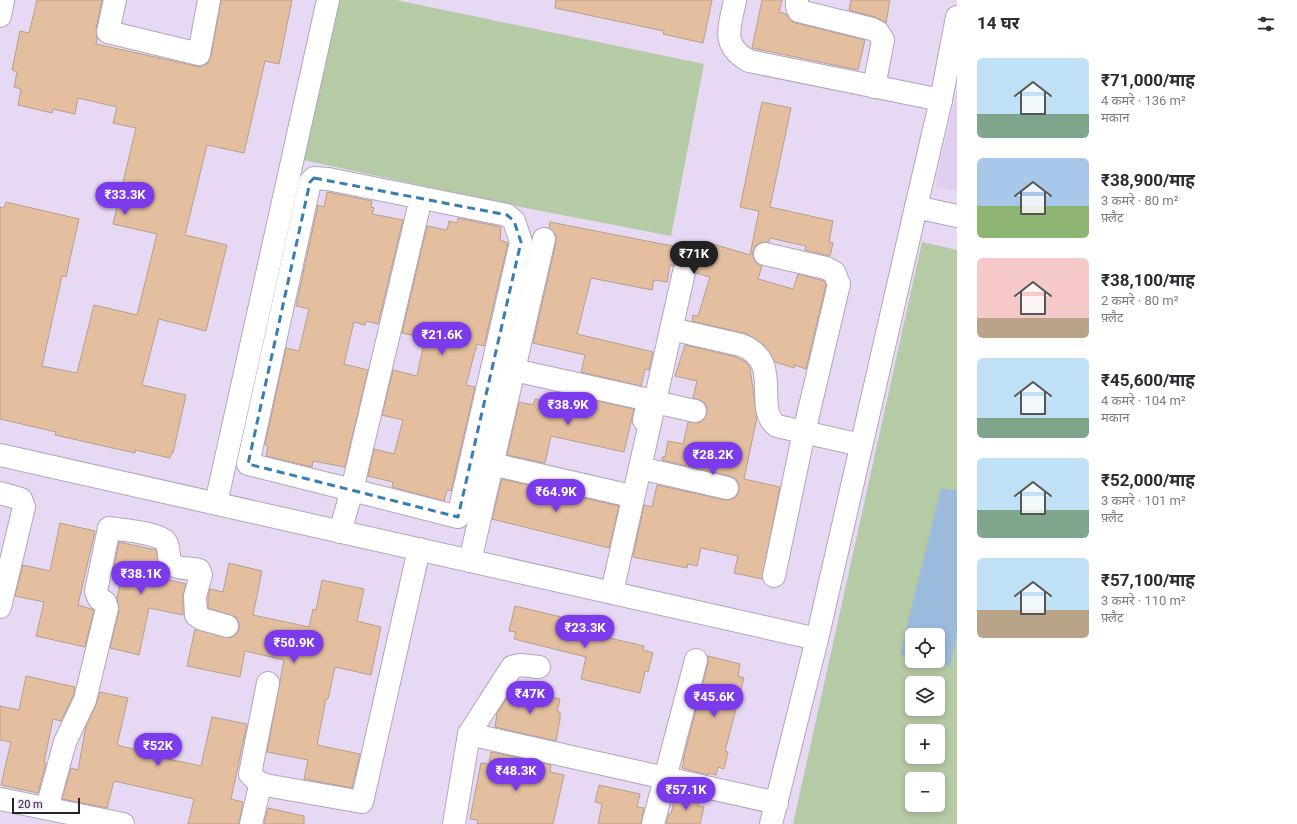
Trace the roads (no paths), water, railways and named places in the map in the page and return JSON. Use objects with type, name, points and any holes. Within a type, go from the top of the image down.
[{"type":"street","points":[[0,16],[3,0]]},
{"type":"street","points":[[115,0],[108,32],[199,54],[209,0]]},
{"type":"street","points":[[216,504],[328,0]]},
{"type":"street","points":[[735,0],[728,32],[730,45],[737,55],[749,61],[941,100]]},
{"type":"street","points":[[797,0],[797,7],[799,11],[872,29],[878,32],[883,40],[874,87]]},
{"type":"street","points":[[771,824],[817,639],[941,100],[957,17]]},
{"type":"street","points":[[314,178],[328,179],[507,215],[514,221],[521,242],[458,517],[352,490],[248,464],[310,182],[314,178]]},
{"type":"street","points":[[340,532],[352,490],[421,198]]},
{"type":"street","points":[[916,207],[957,216]]},
{"type":"street","points":[[470,561],[544,239]]},
{"type":"street","points":[[765,254],[826,268],[834,272],[839,284],[804,432],[774,576]]},
{"type":"street","points":[[612,592],[684,272]]},
{"type":"street","points":[[671,329],[741,345],[751,349],[761,360],[765,372],[769,416],[773,423],[777,426],[861,446]]},
{"type":"street","points":[[514,370],[649,400],[615,547]]},
{"type":"street","points":[[655,402],[695,411]]},
{"type":"street","points":[[0,455],[817,639]]},
{"type":"street","points":[[492,464],[627,495]]},
{"type":"street","points":[[640,468],[727,488]]},
{"type":"street","points":[[0,493],[21,499],[24,507],[0,607]]},
{"type":"street","points":[[47,808],[65,742],[85,700],[107,608],[105,602],[99,599],[96,590],[109,528],[149,535],[164,541],[168,547],[170,560],[174,566],[199,570],[201,575],[195,596],[196,615],[202,619],[227,626]]},
{"type":"street","points":[[268,684],[250,774],[257,781],[265,785],[362,802],[419,550]]},
{"type":"street","points":[[653,824],[664,777],[696,660]]},
{"type":"street","points":[[454,824],[469,734],[512,667],[520,665],[539,667]]},
{"type":"street","points":[[469,734],[776,803]]},
{"type":"street","points":[[251,824],[259,790],[265,785]]},
{"type":"street","points":[[0,798],[124,824]]},
{"type":"water","points":[[941,488],[957,491],[957,635],[950,666],[945,665],[945,628],[906,628]]},
{"type":"water","points":[[905,634],[905,655],[900,654]]}]
